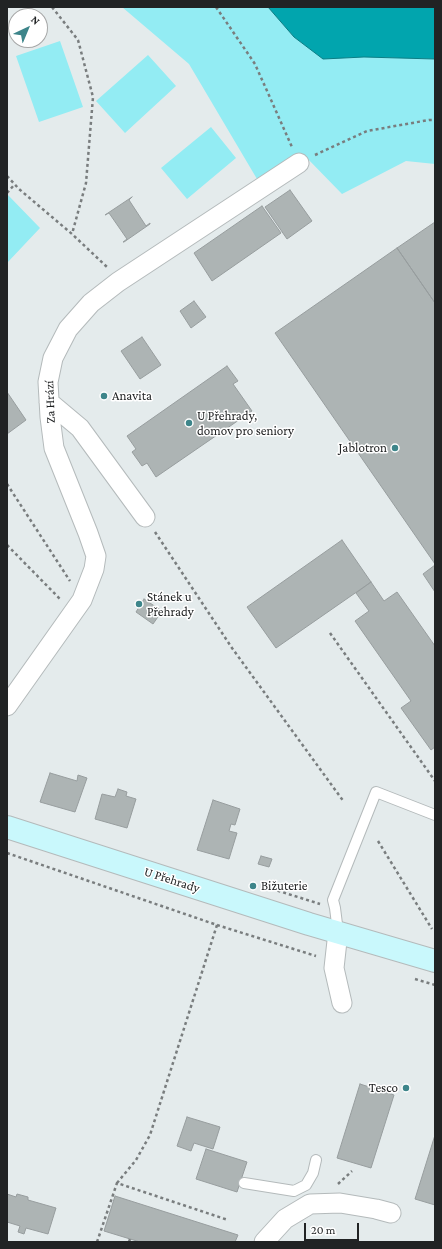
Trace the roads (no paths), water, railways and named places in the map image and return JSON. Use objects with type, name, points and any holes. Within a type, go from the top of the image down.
[{"type":"street","name":"Za Hrází","points":[[7,706],[77,607],[94,570],[96,556],[54,448],[50,417],[48,382],[53,358],[68,329],[91,303],[118,282],[299,163]]},
{"type":"street","points":[[49,402],[80,428],[145,517]]},
{"type":"street","name":"U Přehrady","points":[[7,827],[309,924],[435,961]]},
{"type":"street","points":[[338,932],[334,968],[342,1003]]},
{"type":"street","points":[[264,1242],[285,1219],[310,1204],[340,1203],[391,1213]]},
{"type":"lane","points":[[338,932],[333,900],[376,792],[435,815]]},
{"type":"lane","points":[[244,1183],[294,1191],[306,1185],[313,1173],[316,1160]]},
{"type":"place","name":"Anavita","points":[[104,396]]},
{"type":"place","name":"U Přehrady, domov pro seniory","points":[[189,423]]},
{"type":"place","name":"Jablotron","points":[[395,448]]},
{"type":"place","name":"Stánek u Přehrady","points":[[139,604]]},
{"type":"place","name":"Bižuterie","points":[[253,886]]},
{"type":"place","name":"Tesco","points":[[406,1088]]}]
